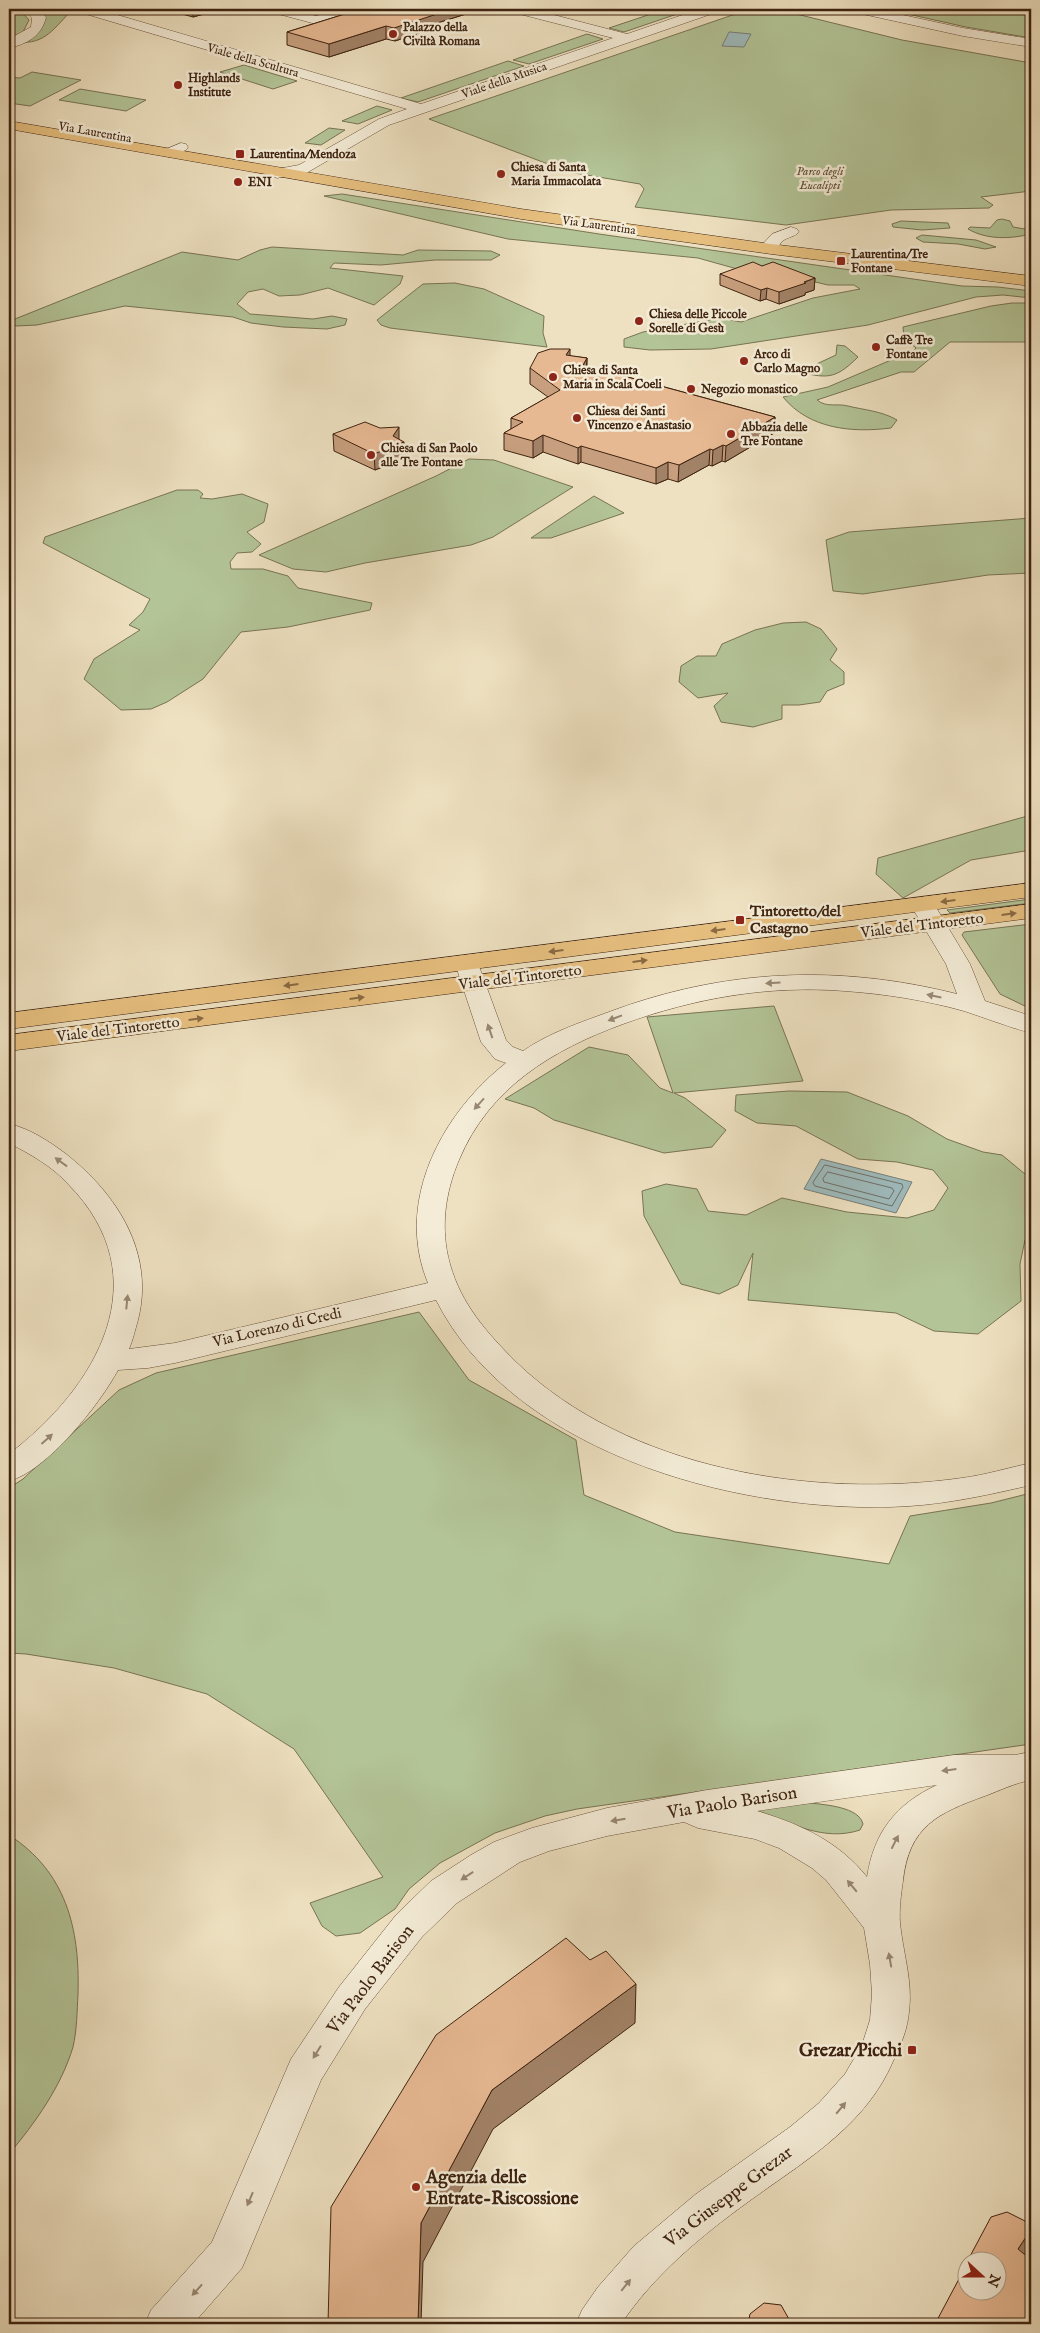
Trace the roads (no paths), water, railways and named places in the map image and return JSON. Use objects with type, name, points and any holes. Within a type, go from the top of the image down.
[{"type":"main road","name":"Via Laurentina","points":[[9,116],[277,173],[493,210],[773,244],[1031,272]]},
{"type":"main road","name":"Via Laurentina","points":[[9,125],[303,169],[552,211],[1031,281]]},
{"type":"main road","name":"Viale del Tintoretto","points":[[928,914],[1031,890]]},
{"type":"main road","name":"Viale del Tintoretto","points":[[9,1022],[470,973],[928,914],[1031,911]]},
{"type":"main road","name":"Viale del Tintoretto","points":[[9,1043],[470,973]]},
{"type":"street","points":[[9,44],[27,36],[37,28],[39,17],[31,9]]},
{"type":"street","name":"Viale della Scultura","points":[[84,9],[421,109]]},
{"type":"street","points":[[276,9],[316,20],[353,9]]},
{"type":"street","points":[[324,9],[339,13]]},
{"type":"street","points":[[517,9],[627,38]]},
{"type":"street","name":"Viale della Musica","points":[[303,169],[370,129],[421,109],[712,9]]},
{"type":"street","points":[[858,9],[1031,43]]},
{"type":"street","points":[[277,173],[303,169]]},
{"type":"street","points":[[773,244],[790,232]]},
{"type":"street","points":[[928,914],[958,964],[974,1006]]},
{"type":"street","points":[[470,973],[494,1042],[504,1053],[525,1061]]},
{"type":"street","points":[[1031,1025],[974,1006],[922,993],[855,984],[794,982],[735,987],[676,998],[634,1011],[570,1036],[525,1061],[491,1091],[469,1115],[454,1137],[438,1175],[433,1199],[430,1231],[433,1253],[444,1290],[464,1323],[482,1346],[530,1391],[558,1412],[629,1448],[670,1464],[714,1477],[806,1493],[900,1496],[984,1486],[1031,1474]]},
{"type":"street","points":[[9,1132],[42,1149],[70,1169],[93,1192],[115,1226],[125,1254],[129,1285],[122,1327],[110,1360],[98,1381],[74,1413],[43,1443],[9,1470]]},
{"type":"street","name":"Via Lorenzo di Credi","points":[[110,1360],[148,1358],[175,1353],[327,1315],[444,1290]]},
{"type":"street","points":[[882,1924],[887,1860],[891,1849],[906,1824],[922,1810],[1023,1767]]},
{"type":"street","name":"Via Paolo Barison","points":[[166,2324],[227,2255],[305,2071],[362,1983],[414,1921],[444,1892],[484,1865],[507,1852],[545,1838],[582,1828],[707,1804],[954,1769],[1023,1767]]},
{"type":"street","points":[[666,1813],[730,1819],[782,1834],[807,1846],[838,1869],[882,1924]]},
{"type":"street","name":"Via Giuseppe Grezar","points":[[597,2324],[636,2271],[677,2232],[822,2127],[851,2096],[870,2068],[885,2034],[891,2004],[892,1971],[882,1924]]},
{"type":"water","points":[[729,32],[751,34],[744,47],[722,46]]},
{"type":"water","points":[[821,1159],[912,1182],[896,1213],[804,1189]]},
{"type":"place","name":"Palazzo della Civiltà Romana","points":[[393,34]]},
{"type":"place","name":"Highlands Institute","points":[[178,85]]},
{"type":"place","name":"Laurentina/Mendoza","points":[[240,154]]},
{"type":"place","name":"Chiesa di Santa Maria Immacolata","points":[[501,174]]},
{"type":"place","name":"ENI","points":[[238,182]]},
{"type":"place","name":"Laurentina/Tre Fontane","points":[[841,261]]},
{"type":"place","name":"Chiesa delle Piccole Sorelle di Gesù","points":[[639,321]]},
{"type":"place","name":"Caffè Tre Fontane","points":[[876,347]]},
{"type":"place","name":"Arco di Carlo Magno","points":[[744,361]]},
{"type":"place","name":"Chiesa di Santa Maria in Scala Coeli","points":[[553,377]]},
{"type":"place","name":"Negozio monastico","points":[[691,389]]},
{"type":"place","name":"Chiesa dei Santi Vincenzo e Anastasio","points":[[577,418]]},
{"type":"place","name":"Abbazia delle Tre Fontane","points":[[731,434]]},
{"type":"place","name":"Chiesa di San Paolo alle Tre Fontane","points":[[371,455]]},
{"type":"place","name":"Tintoretto/del Castagno","points":[[740,920]]},
{"type":"place","name":"Grezar/Picchi","points":[[912,2050]]},
{"type":"place","name":"Agenzia delle Entrate-Riscossione","points":[[416,2187]]},
{"type":"park label","name":"Parco degli Eucalipti","points":[[820,178]]}]
